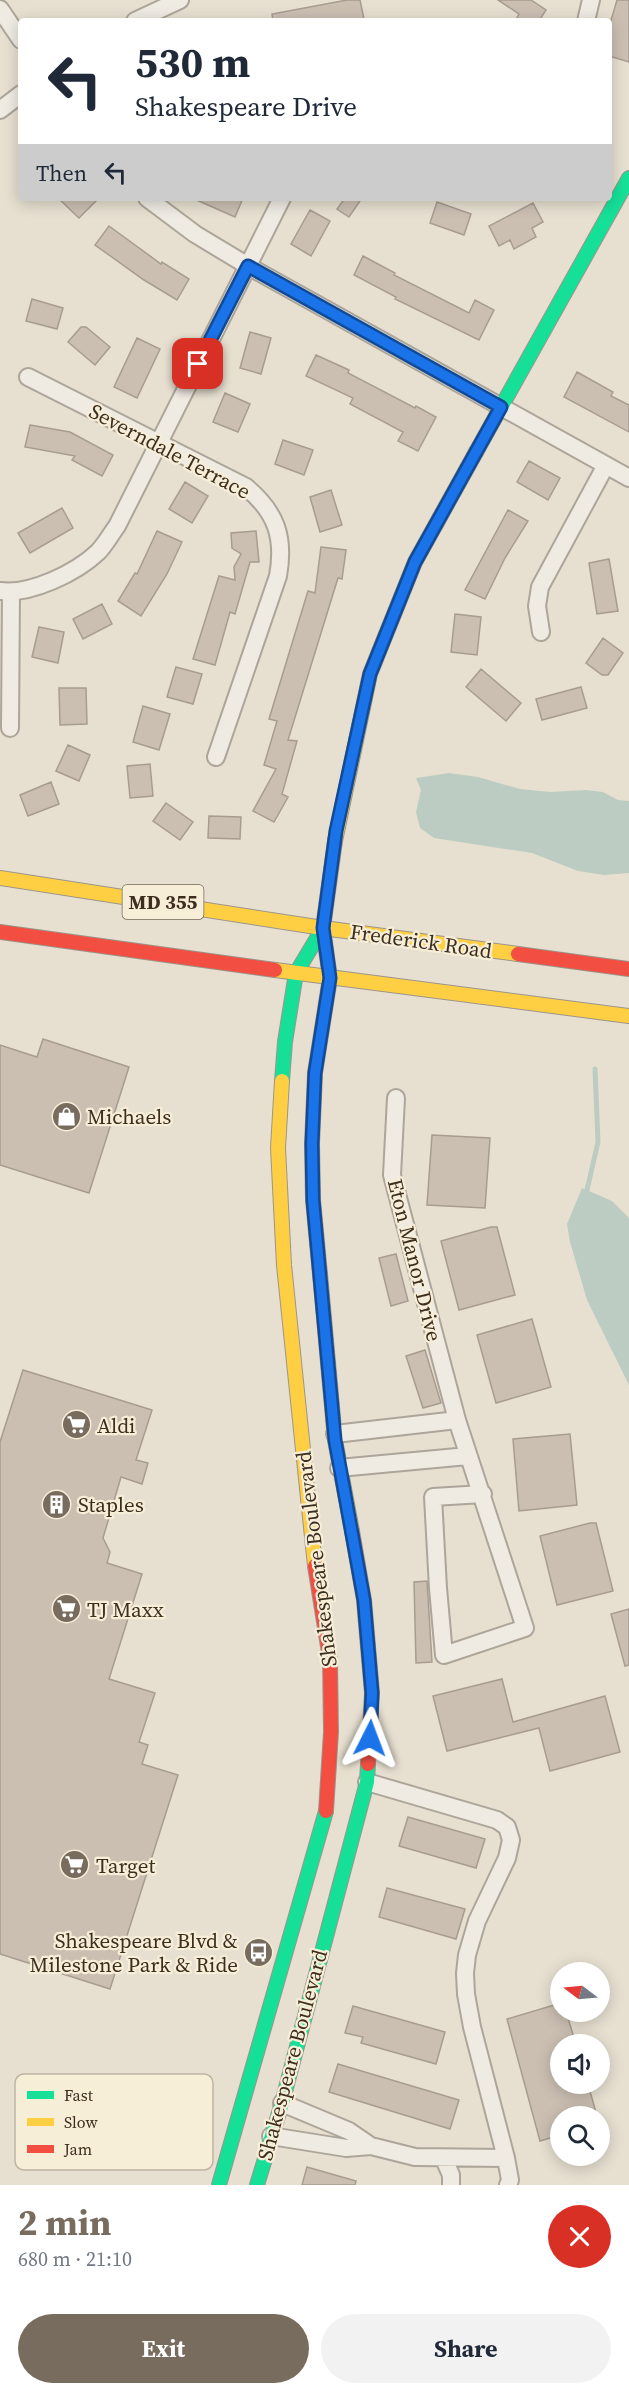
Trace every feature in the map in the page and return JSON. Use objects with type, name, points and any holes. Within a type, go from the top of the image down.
[{"type":"street","points":[[141,18],[180,0]]},
{"type":"street","points":[[587,18],[591,0]]},
{"type":"street","points":[[0,9],[18,36]]},
{"type":"street","points":[[0,110],[18,96]]},
{"type":"street","name":"Shakespeare Boulevard","points":[[257,2185],[270,2136],[282,2103],[367,1782],[372,1693],[364,1600],[334,1434],[317,1245],[312,1144],[315,1073],[330,978],[323,928],[336,831],[370,674],[415,562],[629,178]]},
{"type":"street","points":[[151,201],[195,234],[248,266],[629,478]]},
{"type":"street","points":[[10,728],[5,591],[61,578],[98,552],[117,526],[280,201]]},
{"type":"street","name":"Severndale Terrace","points":[[28,377],[246,487],[262,500],[278,528],[282,554],[278,576],[216,757]]},
{"type":"street","points":[[541,632],[537,606],[540,587],[606,465]]},
{"type":"street","name":"Frederick Road","points":[[0,878],[323,928],[629,969]]},
{"type":"street","name":"Shakespeare Boulevard","points":[[219,2185],[326,1811],[331,1732],[330,1659],[316,1577],[284,1265],[279,1186],[279,1107],[285,1042],[296,973],[323,928]]},
{"type":"street","name":"MD 355","points":[[0,932],[330,978],[629,1016]]},
{"type":"street","name":"Eton Manor Drive","points":[[396,1098],[392,1174],[457,1420],[483,1494],[525,1628],[444,1655],[433,1497],[483,1494]]},
{"type":"street","points":[[334,1434],[457,1420]]},
{"type":"street","points":[[339,1468],[468,1456]]},
{"type":"street","points":[[367,1782],[497,1820],[507,1827],[511,1840],[507,1858],[477,1921],[467,1955],[465,1973],[472,2027],[506,2158],[510,2180],[508,2185]]},
{"type":"street","points":[[282,2103],[349,2131],[371,2146]]},
{"type":"street","points":[[270,2136],[346,2148],[371,2146],[415,2157],[506,2158]]},
{"type":"street","points":[[444,2159],[451,2175],[451,2185]]},
{"type":"shaded area","points":[[449,773],[478,777],[520,789],[550,792],[586,790],[603,792],[618,800],[629,801],[629,873],[604,875],[578,871],[532,853],[434,838],[420,828],[416,812],[421,790],[416,778]]},
{"type":"shaded area","points":[[582,1188],[612,1201],[629,1218],[629,1385],[587,1300],[570,1242],[567,1224]]},
{"type":"building","points":[[347,0],[360,0],[364,18],[273,18],[272,14]]},
{"type":"building","points":[[498,0],[531,0],[546,10],[541,18],[517,18],[519,14]]},
{"type":"building","points":[[617,0],[629,0],[629,62],[612,57],[612,18]]},
{"type":"building","points":[[61,201],[96,201],[79,218]]},
{"type":"building","points":[[199,201],[242,201],[235,217]]},
{"type":"building","points":[[343,201],[360,201],[349,217],[337,209]]},
{"type":"building","points":[[437,202],[471,214],[464,235],[430,223]]},
{"type":"building","points":[[533,203],[543,222],[532,228],[536,237],[514,249],[510,240],[499,246],[489,226]]},
{"type":"building","points":[[310,210],[330,221],[311,256],[291,244]]},
{"type":"building","points":[[109,226],[161,264],[162,262],[189,279],[177,300],[95,245]]},
{"type":"building","points":[[363,256],[395,273],[394,275],[469,313],[475,300],[494,310],[479,340],[395,299],[396,297],[354,275]]},
{"type":"building","points":[[32,299],[63,308],[57,329],[26,321]]},
{"type":"building","points":[[81,327],[86,327],[110,347],[95,365],[68,342]]},
{"type":"building","points":[[250,332],[271,338],[261,374],[240,368]]},
{"type":"building","points":[[137,338],[160,349],[137,398],[114,387]]},
{"type":"building","points":[[316,355],[349,370],[348,373],[436,417],[418,451],[398,441],[403,432],[350,404],[353,398],[306,376]]},
{"type":"building","points":[[577,372],[613,392],[611,396],[629,405],[629,432],[564,397]]},
{"type":"building","points":[[225,393],[250,404],[238,432],[213,422]]},
{"type":"building","points":[[30,425],[70,432],[113,455],[102,476],[72,460],[75,456],[25,447]]},
{"type":"building","points":[[283,440],[313,450],[304,475],[275,464]]},
{"type":"building","points":[[529,461],[560,478],[548,500],[517,482]]},
{"type":"building","points":[[185,482],[208,496],[192,523],[169,509]]},
{"type":"building","points":[[331,490],[342,525],[320,532],[310,497]]},
{"type":"building","points":[[62,508],[73,528],[30,553],[18,533]]},
{"type":"building","points":[[508,510],[528,521],[505,558],[485,599],[465,590]]},
{"type":"building","points":[[157,531],[182,542],[167,574],[141,616],[118,601],[135,573],[137,574]]},
{"type":"building","points":[[256,531],[259,562],[250,562],[235,614],[230,612],[215,665],[193,659],[219,576],[235,580],[234,567],[241,554],[232,548],[231,533]]},
{"type":"building","points":[[321,547],[346,550],[342,579],[338,578],[288,740],[297,741],[282,794],[288,797],[274,822],[253,811],[276,769],[264,765],[277,721],[269,719],[308,591],[315,593]]},
{"type":"building","points":[[609,559],[618,611],[597,614],[589,563]]},
{"type":"building","points":[[102,604],[112,624],[83,639],[73,619]]},
{"type":"building","points":[[455,614],[481,617],[477,655],[451,652]]},
{"type":"building","points":[[39,627],[64,632],[58,663],[32,657]]},
{"type":"building","points":[[603,638],[623,653],[608,675],[602,675],[586,663]]},
{"type":"building","points":[[176,667],[202,674],[193,704],[167,697]]},
{"type":"building","points":[[481,669],[521,703],[506,721],[466,687]]},
{"type":"building","points":[[581,687],[587,708],[542,720],[536,699]]},
{"type":"building","points":[[59,688],[86,688],[87,724],[60,725]]},
{"type":"building","points":[[143,706],[170,714],[159,750],[133,742]]},
{"type":"building","points":[[68,745],[90,755],[79,781],[56,771]]},
{"type":"building","points":[[150,764],[153,796],[130,798],[127,766]]},
{"type":"building","points":[[51,782],[59,804],[28,816],[20,795]]},
{"type":"building","points":[[166,803],[193,822],[180,840],[153,821]]},
{"type":"building","points":[[209,816],[241,817],[240,839],[208,838]]},
{"type":"building","name":"Michaels","points":[[43,1039],[129,1067],[89,1193],[0,1165],[0,1045],[37,1057]]},
{"type":"building","points":[[432,1135],[490,1138],[485,1208],[427,1205]]},
{"type":"building","points":[[497,1227],[515,1295],[459,1310],[441,1241]]},
{"type":"building","points":[[396,1254],[408,1301],[391,1306],[379,1258]]},
{"type":"building","points":[[532,1319],[551,1387],[496,1403],[477,1335]]},
{"type":"building","points":[[425,1350],[441,1403],[423,1408],[406,1356]]},
{"type":"building","points":[[23,1370],[152,1410],[136,1460],[148,1463],[142,1484],[121,1477],[103,1538],[110,1552],[107,1563],[142,1574],[109,1679],[155,1693],[139,1742],[148,1745],[142,1764],[178,1775],[110,1989],[0,1954],[0,1442]]},
{"type":"building","points":[[570,1434],[577,1505],[519,1511],[513,1439]]},
{"type":"building","points":[[596,1523],[613,1591],[557,1605],[540,1536]]},
{"type":"building","points":[[427,1581],[432,1662],[416,1663],[414,1582]]},
{"type":"building","points":[[629,1609],[629,1665],[625,1666],[611,1614]]},
{"type":"building","points":[[502,1679],[513,1722],[605,1696],[620,1752],[550,1771],[539,1728],[447,1751],[433,1696]]},
{"type":"building","points":[[408,1817],[485,1839],[476,1868],[399,1846]]},
{"type":"building","points":[[387,1888],[465,1909],[456,1939],[379,1917]]},
{"type":"building","points":[[353,2006],[445,2032],[436,2064],[361,2043],[363,2037],[345,2033]]},
{"type":"building","points":[[550,2006],[550,2022],[569,2022],[573,2034],[550,2034],[550,2094],[591,2094],[594,2106],[550,2106],[550,2138],[540,2141],[507,2019]]},
{"type":"building","points":[[338,2064],[459,2100],[450,2129],[329,2092]]},
{"type":"building","points":[[307,2167],[356,2181],[355,2185],[302,2185]]},
{"type":"waterway","points":[[587,1190],[598,1142],[595,1069]]},
{"type":"traffic: fast","points":[[476,452],[629,178]]},
{"type":"traffic: fast","points":[[282,1081],[285,1042],[296,973],[323,928]]},
{"type":"traffic: fast","points":[[257,2185],[282,2103],[367,1782],[368,1764]]},
{"type":"traffic: fast","points":[[219,2185],[326,1811]]},
{"type":"traffic: slow","points":[[335,841],[370,674],[415,562],[476,452]]},
{"type":"traffic: slow","points":[[0,878],[323,928],[518,954]]},
{"type":"traffic: slow","points":[[275,970],[629,1016]]},
{"type":"traffic: slow","points":[[282,1081],[278,1148],[284,1265],[315,1566]]},
{"type":"traffic: slow","points":[[320,1274],[335,1440],[352,1531]]},
{"type":"traffic: jam","points":[[320,1274],[313,1200],[312,1144],[315,1073],[330,978],[323,928],[335,841]]},
{"type":"traffic: jam","points":[[0,932],[275,970]]},
{"type":"traffic: jam","points":[[518,954],[629,969]]},
{"type":"traffic: jam","points":[[352,1531],[364,1600],[372,1693],[368,1764]]},
{"type":"traffic: jam","points":[[315,1566],[330,1659],[331,1732],[326,1811]]},
{"type":"place","name":"Michaels","points":[[66,1116]]},
{"type":"place","name":"Aldi","points":[[76,1425]]},
{"type":"place","name":"Staples","points":[[57,1504]]},
{"type":"place","name":"TJ Maxx","points":[[66,1609]]},
{"type":"place","name":"Target","points":[[75,1865]]},
{"type":"place","name":"Shakespeare Blvd & Milestone Park & Ride","points":[[259,1952]]},
{"type":"route","points":[[198,364],[248,266],[501,407],[415,562],[370,674],[336,831],[323,928],[330,978],[315,1073],[312,1144],[313,1200],[335,1440],[364,1600],[372,1693],[370,1738]]}]
